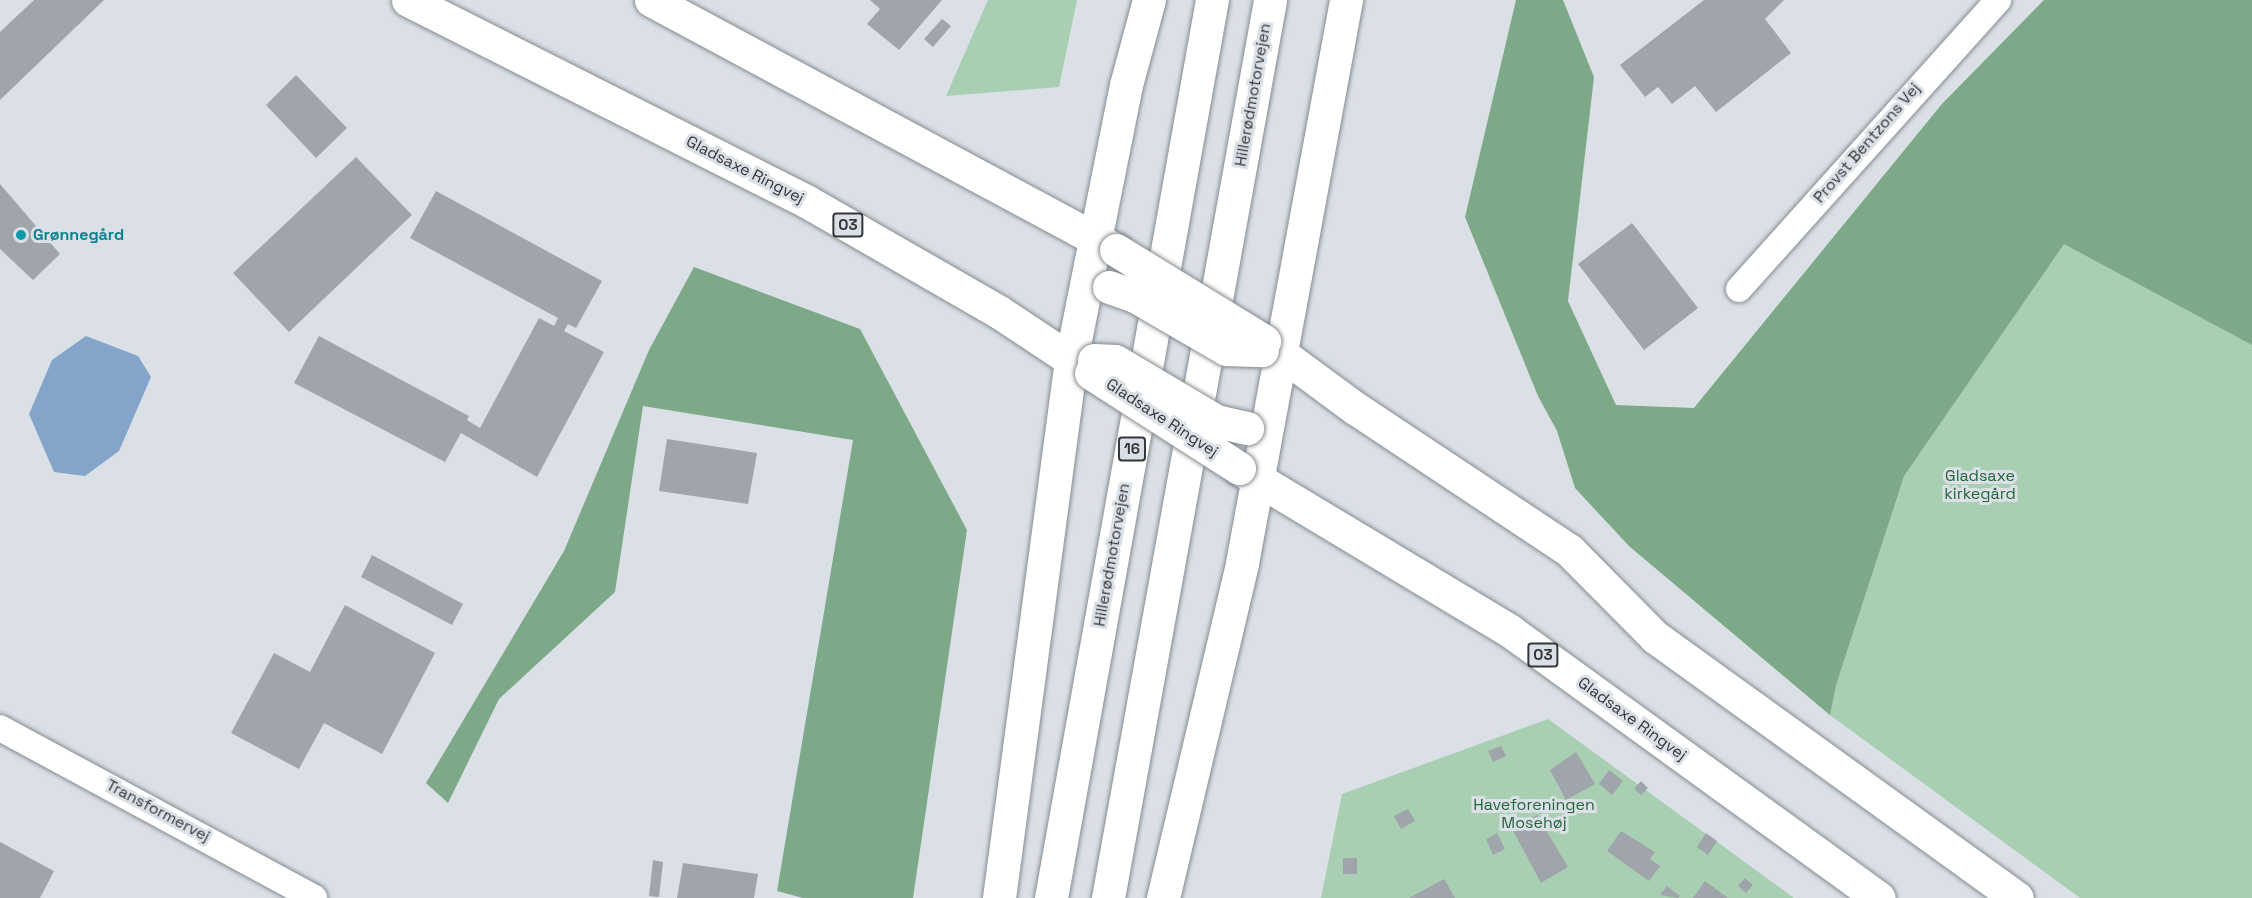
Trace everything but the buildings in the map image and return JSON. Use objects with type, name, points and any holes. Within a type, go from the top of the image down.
[{"type":"main road","name":"Gladsaxe Ringvej","points":[[408,0],[806,201],[1085,364],[1249,474],[1510,631],[1879,898]]},
{"type":"main road","points":[[651,0],[1106,244],[1269,347],[1355,408],[1570,551],[1655,637],[2017,898]]},
{"type":"main road","points":[[999,898],[1106,244],[1126,85],[1149,0]]},
{"type":"main road","name":"Hillerødmotorvejen","points":[[1051,898],[1212,0]]},
{"type":"main road","name":"Hillerødmotorvejen","points":[[1108,898],[1270,0]]},
{"type":"main road","points":[[1163,898],[1249,474],[1269,347],[1346,0]]},
{"type":"main road","points":[[1097,288],[1136,296],[1226,349],[1269,347]]},
{"type":"main road","points":[[1085,364],[1116,361],[1216,421],[1258,426]]},
{"type":"street","name":"Provst Bentzons Vej","points":[[1739,289],[1998,0]]},
{"type":"street","name":"Transformervej","points":[[0,728],[314,898]]},
{"type":"green space","points":[[988,0],[1077,0],[1059,87],[946,96]]},
{"type":"green space","points":[[1516,0],[1563,0],[1594,77],[1568,301],[1616,405],[1694,408],[1942,104],[2044,0],[2252,0],[2252,345],[2064,244],[1904,476],[1836,685],[1830,715],[1629,546],[1575,488],[1557,431],[1538,396],[1465,217]]},
{"type":"green space","name":"Gladsaxe kirkegård","points":[[2044,0],[2252,0],[2252,898],[2080,898],[1830,715],[1629,546],[1694,408],[1942,104]]},
{"type":"green space","points":[[694,267],[860,329],[967,530],[913,898],[803,898],[777,891],[853,440],[643,406],[615,592],[499,699],[448,803],[426,783],[564,551],[649,350]]},
{"type":"green space","name":"Haveforeningen Mosehøj","points":[[1548,719],[1794,898],[1321,898],[1342,794]]},
{"type":"water","points":[[86,336],[138,356],[151,377],[119,451],[85,476],[54,472],[29,414],[52,360]]},
{"type":"place","name":"Grønnegård","points":[[21,235]]}]
